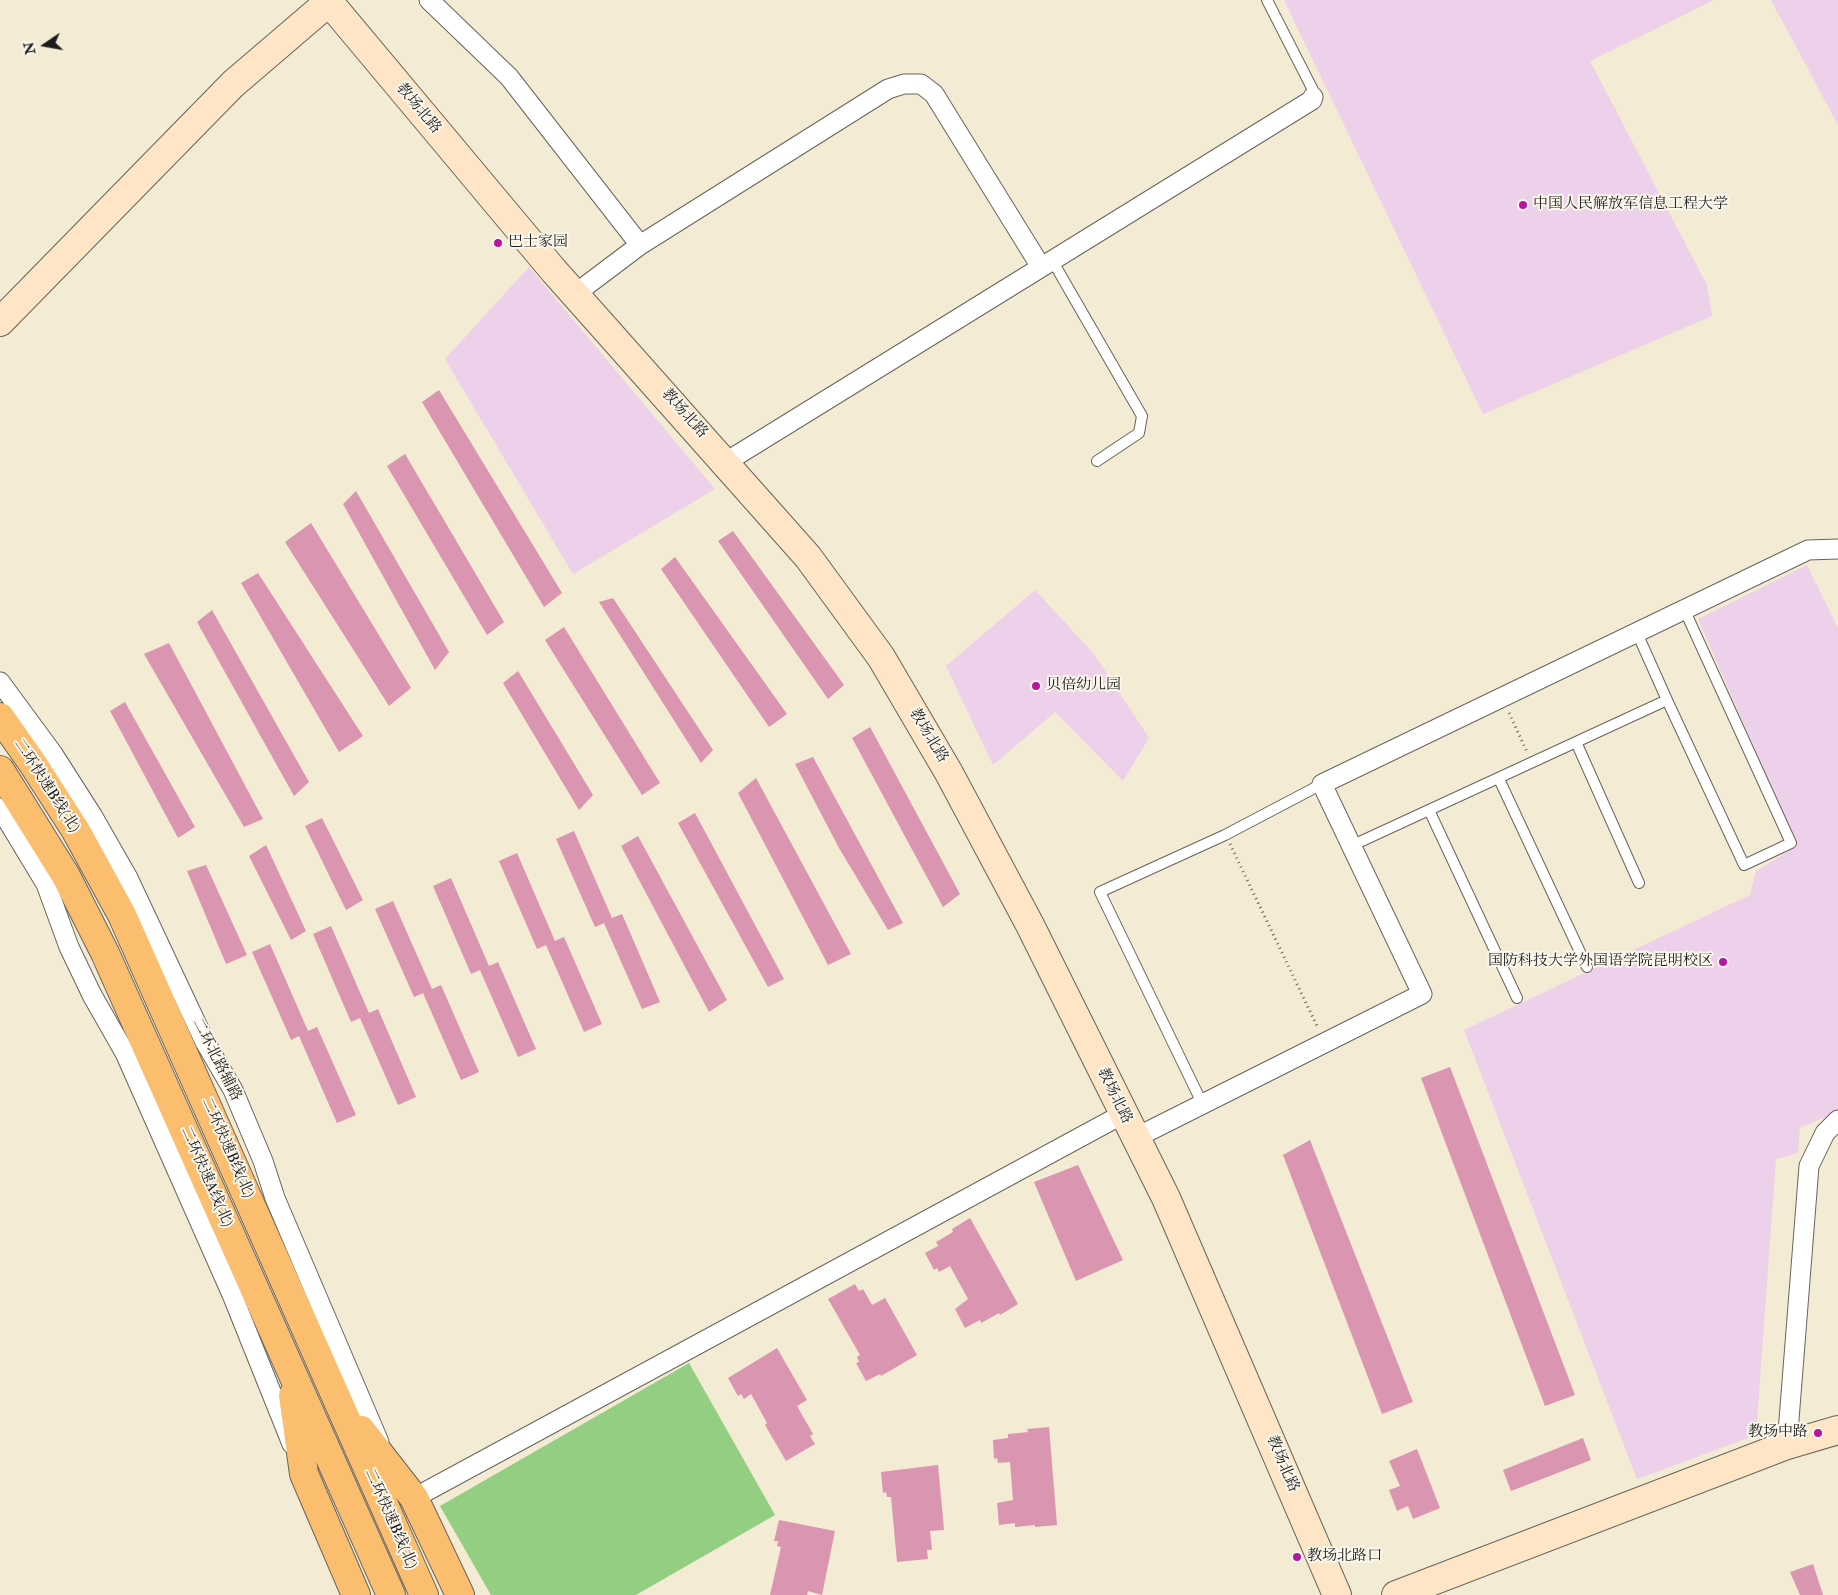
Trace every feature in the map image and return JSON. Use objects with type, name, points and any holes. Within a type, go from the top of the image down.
[{"type":"highway","name":"二环快速B线(北)","points":[[0,717],[76,831],[122,915],[424,1595]]},
{"type":"highway","name":"二环快速A线(北)","points":[[0,770],[66,876],[105,953],[391,1595]]},
{"type":"highway","points":[[289,1364],[304,1474],[356,1595]]},
{"type":"highway","points":[[340,1405],[414,1498],[460,1595]]},
{"type":"street","points":[[429,0],[509,78],[640,245]]},
{"type":"street","points":[[0,322],[233,84],[330,1]]},
{"type":"street","name":"教场北路","points":[[330,1],[575,294],[808,556],[881,657],[949,773],[1030,924],[1166,1198],[1337,1595]]},
{"type":"street","points":[[575,294],[640,245],[888,89],[904,84],[921,84],[934,94],[1047,264]]},
{"type":"street","points":[[726,462],[1312,100],[1313,96]]},
{"type":"street","points":[[414,1498],[1129,1126],[1202,1103],[1422,994],[1322,784],[1685,611],[1808,550],[1838,549]]},
{"type":"street","name":"二环北路辅路","points":[[0,682],[53,754],[92,815],[128,878],[205,1042],[233,1090],[263,1161],[275,1198],[387,1462]]},
{"type":"street","points":[[0,808],[46,884],[69,947],[92,995],[125,1053],[233,1297],[304,1474]]},
{"type":"street","points":[[1787,1445],[1809,1166],[1825,1133],[1838,1120]]},
{"type":"street","points":[[1396,1595],[1787,1445],[1838,1430]]},
{"type":"lane","points":[[1268,0],[1314,92],[1313,96]]},
{"type":"lane","points":[[1047,264],[1142,416],[1139,433],[1097,461]]},
{"type":"lane","points":[[1638,633],[1744,865],[1791,843],[1685,611]]},
{"type":"lane","points":[[1351,846],[1667,700]]},
{"type":"lane","points":[[1576,742],[1639,883]]},
{"type":"lane","points":[[1499,779],[1588,968]]},
{"type":"lane","points":[[1202,1103],[1100,892],[1226,835],[1322,784]]},
{"type":"lane","points":[[1429,810],[1516,998]]},
{"type":"path","points":[[1502,698],[1531,762]]},
{"type":"path","points":[[1226,835],[1325,1042]]},
{"type":"shaded area","name":"中国人民解放军信息工程大学","points":[[1284,0],[1714,0],[1590,61],[1707,285],[1712,316],[1483,414]]},
{"type":"shaded area","points":[[1771,0],[1838,0],[1838,125]]},
{"type":"shaded area","points":[[529,267],[715,489],[573,574],[445,359]]},
{"type":"shaded area","name":"国防科技大学外国语学院昆明校区","points":[[1807,565],[1838,628],[1838,1111],[1800,1128],[1798,1153],[1776,1159],[1756,1435],[1637,1479],[1464,1030],[1750,895],[1756,871],[1797,846],[1698,619]]},
{"type":"shaded area","name":"贝倍幼儿园","points":[[1035,590],[1094,654],[1149,738],[1123,781],[1055,712],[993,765],[946,666]]},
{"type":"green space","points":[[689,1363],[775,1515],[636,1595],[491,1595],[440,1506]]},
{"type":"building","points":[[439,390],[562,593],[544,607],[422,402]]},
{"type":"building","points":[[405,454],[504,622],[487,635],[387,466]]},
{"type":"building","points":[[356,491],[449,652],[435,670],[343,504]]},
{"type":"building","points":[[311,523],[411,688],[389,706],[285,542]]},
{"type":"building","points":[[733,531],[844,685],[828,699],[718,541]]},
{"type":"building","points":[[675,557],[787,714],[769,727],[661,569]]},
{"type":"building","points":[[258,573],[363,736],[339,752],[241,583]]},
{"type":"building","points":[[613,598],[713,750],[701,763],[599,602]]},
{"type":"building","points":[[212,610],[309,782],[294,796],[197,622]]},
{"type":"building","points":[[564,627],[660,783],[642,795],[545,640]]},
{"type":"building","points":[[169,643],[263,819],[244,827],[144,654]]},
{"type":"building","points":[[518,671],[593,795],[579,810],[503,683]]},
{"type":"building","points":[[125,702],[195,827],[178,838],[110,711]]},
{"type":"building","points":[[870,727],[960,894],[943,907],[852,738]]},
{"type":"building","points":[[813,757],[903,923],[888,930],[839,848],[795,764]]},
{"type":"building","points":[[756,778],[851,954],[828,965],[738,793]]},
{"type":"building","points":[[695,813],[784,979],[768,987],[678,823]]},
{"type":"building","points":[[322,818],[363,900],[346,910],[305,826]]},
{"type":"building","points":[[574,831],[612,918],[622,914],[660,1002],[642,1009],[604,923],[595,927],[556,839]]},
{"type":"building","points":[[638,836],[727,1000],[709,1012],[621,846]]},
{"type":"building","points":[[266,845],[306,931],[291,940],[249,856]]},
{"type":"building","points":[[517,853],[555,941],[564,937],[602,1024],[584,1032],[546,945],[537,949],[499,861]]},
{"type":"building","points":[[206,865],[247,955],[226,964],[187,871]]},
{"type":"building","points":[[451,878],[489,966],[498,962],[536,1049],[518,1057],[480,970],[471,974],[433,886]]},
{"type":"building","points":[[393,901],[432,989],[441,985],[479,1072],[461,1080],[423,993],[414,997],[375,909]]},
{"type":"building","points":[[331,926],[369,1013],[378,1009],[416,1097],[398,1105],[360,1018],[351,1022],[313,934]]},
{"type":"building","points":[[270,944],[308,1031],[317,1027],[356,1115],[337,1123],[299,1036],[291,1040],[252,952]]},
{"type":"building","points":[[1450,1067],[1575,1395],[1545,1406],[1421,1078]]},
{"type":"building","points":[[1310,1140],[1413,1402],[1382,1414],[1283,1155]]},
{"type":"building","points":[[1078,1165],[1123,1260],[1076,1281],[1034,1182]]},
{"type":"building","points":[[970,1218],[1018,1304],[1000,1315],[999,1313],[981,1323],[980,1320],[965,1328],[955,1309],[968,1299],[950,1266],[939,1272],[937,1268],[934,1270],[925,1253],[938,1246],[936,1242],[953,1232],[952,1229]]},
{"type":"building","points":[[855,1284],[859,1291],[863,1289],[872,1305],[885,1298],[917,1355],[881,1376],[880,1374],[866,1381],[856,1363],[859,1362],[857,1357],[860,1355],[828,1299]]},
{"type":"building","points":[[777,1348],[807,1400],[797,1406],[813,1434],[810,1436],[815,1444],[786,1461],[765,1425],[767,1423],[751,1394],[744,1399],[741,1394],[738,1396],[728,1378]]},
{"type":"building","points":[[1049,1427],[1057,1525],[1015,1527],[1015,1523],[999,1525],[997,1503],[1013,1500],[1010,1462],[998,1463],[997,1458],[994,1459],[993,1440],[1008,1438],[1008,1434],[1028,1432],[1027,1429]]},
{"type":"building","points":[[1583,1438],[1591,1460],[1511,1491],[1503,1470]]},
{"type":"building","points":[[1417,1449],[1440,1508],[1413,1519],[1408,1506],[1397,1511],[1389,1490],[1400,1486],[1389,1461]]},
{"type":"building","points":[[938,1465],[944,1530],[930,1531],[932,1550],[927,1550],[928,1559],[897,1562],[891,1497],[887,1497],[886,1492],[883,1493],[881,1472]]},
{"type":"building","points":[[779,1520],[835,1531],[822,1595],[808,1591],[807,1595],[770,1595],[781,1547],[777,1546],[778,1541],[774,1541]]},
{"type":"building","points":[[1813,1564],[1823,1595],[1800,1595],[1790,1572]]},
{"type":"place","name":"中国人民解放军信息工程大学","points":[[1523,205]]},
{"type":"place","name":"巴士家园","points":[[498,243]]},
{"type":"place","name":"贝倍幼儿园","points":[[1036,686]]},
{"type":"place","name":"国防科技大学外国语学院昆明校区","points":[[1723,962]]},
{"type":"place","name":"教场中路","points":[[1818,1433]]},
{"type":"place","name":"教场北路口","points":[[1297,1557]]}]
